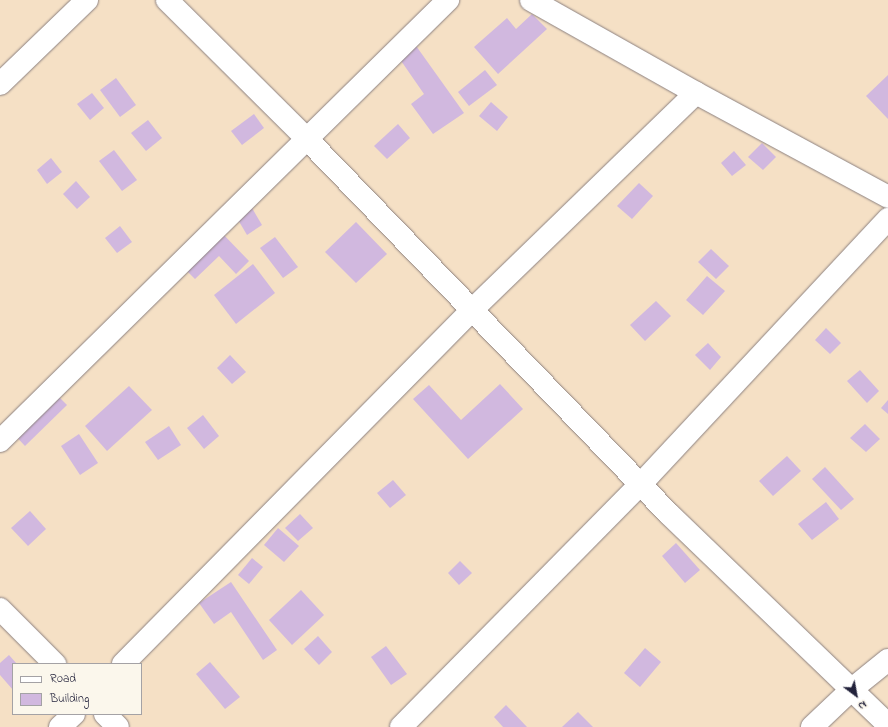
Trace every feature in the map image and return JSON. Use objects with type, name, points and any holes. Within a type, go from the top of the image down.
[{"type":"street","points":[[0,84],[87,0]]},
{"type":"street","points":[[167,0],[307,139],[640,485],[888,725]]},
{"type":"street","points":[[0,442],[448,0]]},
{"type":"street","points":[[531,0],[696,93],[888,197]]},
{"type":"street","points":[[124,663],[471,311],[696,93]]},
{"type":"street","points":[[401,727],[640,485],[888,219]]},
{"type":"street","points":[[0,609],[54,663]]},
{"type":"street","points":[[812,727],[852,689],[888,660]]},
{"type":"street","points":[[60,727],[73,715]]},
{"type":"street","points":[[106,715],[118,727]]},
{"type":"building","points":[[532,14],[547,29],[498,74],[474,47],[507,18],[516,29]]},
{"type":"building","points":[[414,43],[464,113],[433,134],[411,104],[424,94],[397,55]]},
{"type":"building","points":[[485,70],[497,85],[469,106],[458,92]]},
{"type":"building","points":[[888,75],[888,119],[866,96]]},
{"type":"building","points":[[116,78],[136,105],[120,117],[100,90]]},
{"type":"building","points":[[92,93],[104,108],[90,120],[77,104]]},
{"type":"building","points":[[491,102],[508,117],[497,131],[479,116]]},
{"type":"building","points":[[254,114],[264,128],[242,145],[231,131]]},
{"type":"building","points":[[148,120],[162,138],[146,151],[131,133]]},
{"type":"building","points":[[398,124],[410,138],[387,159],[374,146]]},
{"type":"building","points":[[762,143],[776,157],[763,170],[748,157]]},
{"type":"building","points":[[114,150],[137,180],[122,191],[99,161]]},
{"type":"building","points":[[734,151],[746,165],[732,176],[721,163]]},
{"type":"building","points":[[51,158],[62,172],[47,184],[37,170]]},
{"type":"building","points":[[76,181],[90,197],[77,209],[63,194]]},
{"type":"building","points":[[639,183],[653,196],[632,219],[617,206]]},
{"type":"building","points":[[252,208],[262,225],[247,235],[237,218]]},
{"type":"building","points":[[356,222],[387,254],[356,283],[325,252]]},
{"type":"building","points":[[120,226],[132,242],[117,253],[105,238]]},
{"type":"building","points":[[220,231],[249,261],[236,274],[219,256],[195,279],[183,267]]},
{"type":"building","points":[[275,237],[298,267],[283,278],[260,248]]},
{"type":"building","points":[[711,249],[729,266],[716,279],[698,262]]},
{"type":"building","points":[[253,264],[275,293],[236,324],[214,295]]},
{"type":"building","points":[[707,276],[725,291],[703,315],[686,300]]},
{"type":"building","points":[[656,301],[671,316],[645,341],[630,325]]},
{"type":"building","points":[[826,328],[841,343],[830,354],[815,340]]},
{"type":"building","points":[[708,343],[721,357],[710,370],[695,355]]},
{"type":"building","points":[[230,355],[246,372],[232,384],[217,368]]},
{"type":"building","points":[[860,370],[879,391],[867,403],[847,381]]},
{"type":"building","points":[[500,384],[523,409],[468,459],[413,399],[429,385],[461,420]]},
{"type":"building","points":[[129,386],[152,410],[107,451],[85,426]]},
{"type":"building","points":[[53,391],[67,405],[25,446],[11,431]]},
{"type":"building","points":[[888,400],[888,414],[881,408]]},
{"type":"building","points":[[203,415],[219,436],[204,449],[187,428]]},
{"type":"building","points":[[865,424],[880,439],[866,452],[850,438]]},
{"type":"building","points":[[169,426],[181,445],[158,460],[145,442]]},
{"type":"building","points":[[79,434],[98,463],[80,475],[61,446]]},
{"type":"building","points":[[787,456],[801,471],[773,496],[759,481]]},
{"type":"building","points":[[825,467],[854,499],[841,510],[812,479]]},
{"type":"building","points":[[393,480],[406,495],[390,508],[377,493]]},
{"type":"building","points":[[826,502],[839,519],[812,540],[798,524]]},
{"type":"building","points":[[30,511],[46,529],[28,546],[11,528]]},
{"type":"building","points":[[300,514],[313,528],[298,541],[285,528]]},
{"type":"building","points":[[278,528],[299,546],[284,562],[264,545]]},
{"type":"building","points":[[676,543],[700,570],[685,583],[662,556]]},
{"type":"building","points":[[252,558],[263,567],[249,584],[238,575]]},
{"type":"building","points":[[460,561],[472,573],[459,585],[448,573]]},
{"type":"building","points":[[231,582],[277,650],[263,660],[231,612],[214,624],[199,603]]},
{"type":"building","points":[[301,590],[324,615],[292,645],[269,620]]},
{"type":"building","points":[[318,636],[332,652],[319,665],[304,649]]},
{"type":"building","points":[[386,646],[407,674],[391,685],[371,657]]},
{"type":"building","points":[[645,648],[661,662],[640,687],[624,673]]},
{"type":"building","points":[[9,655],[16,663],[12,663],[12,689],[0,675],[0,663]]},
{"type":"building","points":[[210,662],[240,697],[225,709],[196,674]]},
{"type":"building","points":[[506,705],[527,727],[503,727],[494,717]]},
{"type":"building","points":[[578,712],[593,727],[562,727]]}]
